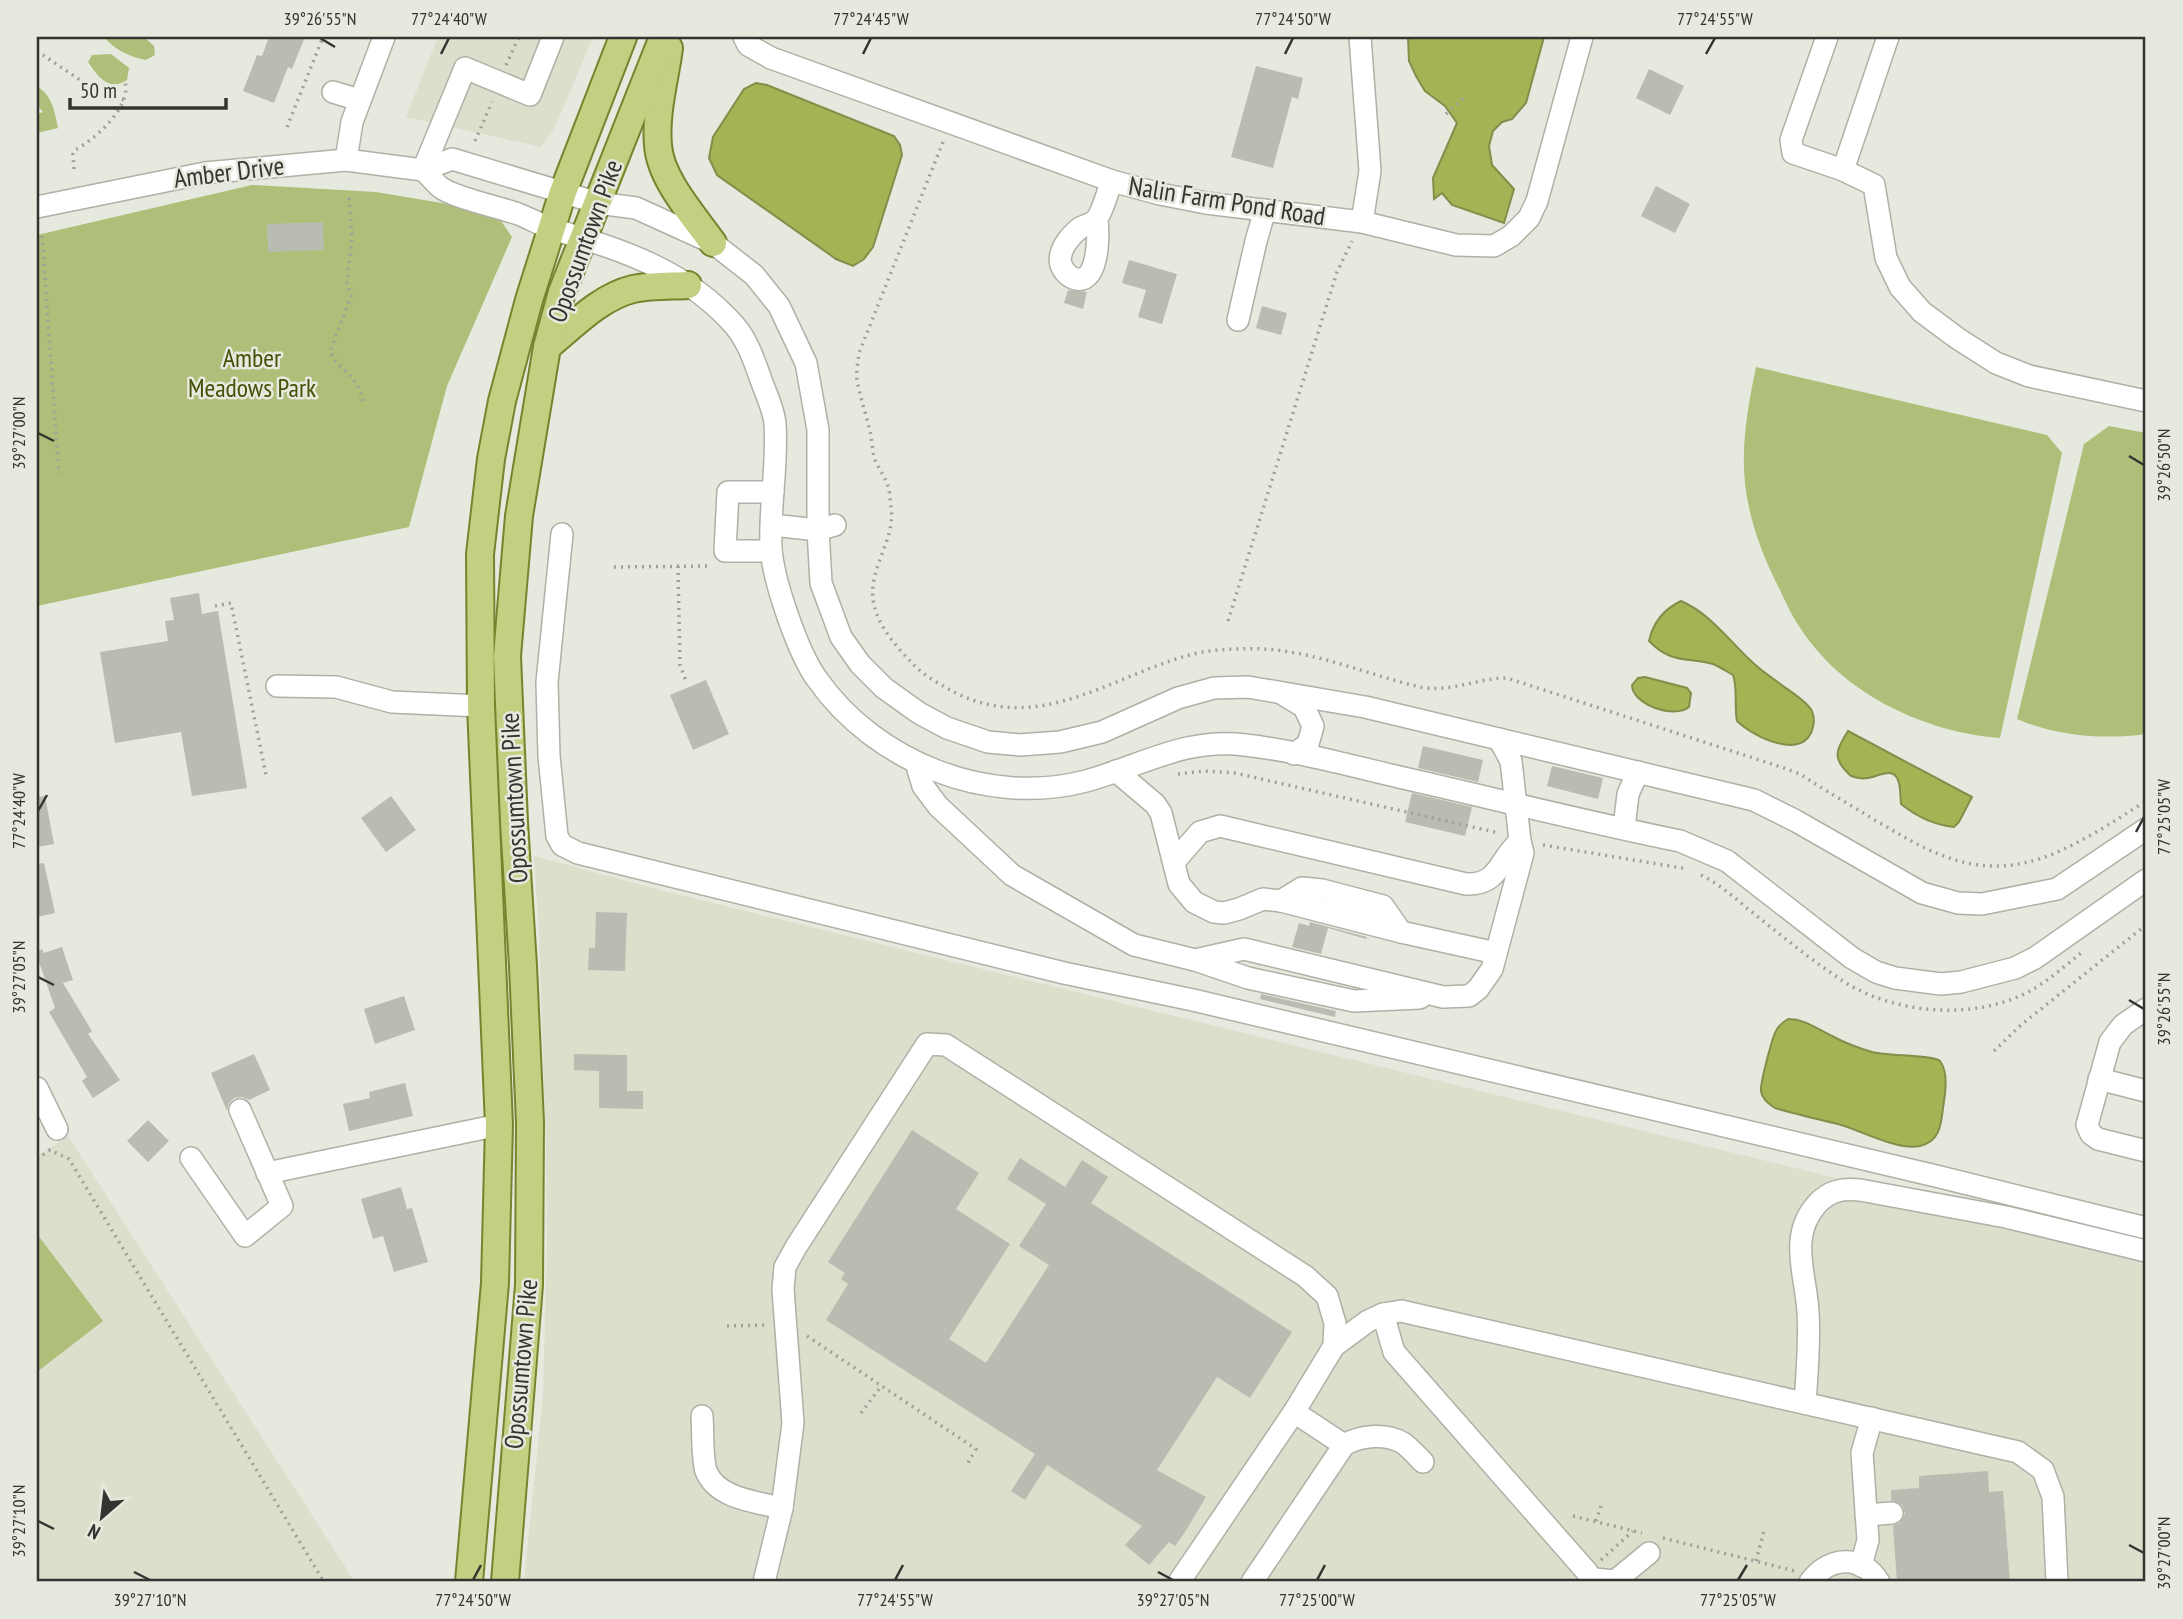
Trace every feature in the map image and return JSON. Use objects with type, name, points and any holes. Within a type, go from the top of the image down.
[{"type":"main road","name":"Opossumtown Pike","points":[[469,1582],[495,1283],[499,1125],[481,706],[480,554],[491,459],[502,401],[529,300],[563,192],[624,37]]},
{"type":"main road","name":"Opossumtown Pike","points":[[505,1582],[529,1285],[530,1137],[507,656],[519,516],[547,347],[562,292],[663,37]]},
{"type":"main road","points":[[671,37],[658,121],[658,146],[663,165],[674,187],[713,243]]},
{"type":"main road","points":[[547,347],[594,308],[614,296],[634,289],[688,285]]},
{"type":"street","points":[[346,160],[352,122],[384,37]]},
{"type":"street","points":[[553,37],[530,95],[465,68],[423,170],[443,190],[638,256],[688,285],[716,306],[739,330],[753,356],[775,419],[771,551],[779,589],[801,649],[815,677],[838,706],[864,729],[916,762],[951,777],[980,784],[1060,787],[1177,749],[1217,743],[1244,744],[1294,754],[1680,841],[1727,861],[1852,958],[1876,972],[1916,982],[1961,982],[2015,968],[2035,958],[2146,880]]},
{"type":"street","points":[[1360,37],[1370,171],[1362,222]]},
{"type":"street","name":"Nalin Farm Pond Road","points":[[746,41],[771,58],[1112,181],[1206,203],[1362,222],[1456,245],[1494,246],[1511,236],[1529,218],[1538,201],[1582,37]]},
{"type":"street","points":[[1827,37],[1791,140],[1793,153],[1843,170],[1874,185],[1886,258],[1900,287],[1922,312],[1956,338],[1996,363],[2029,376],[2146,401]]},
{"type":"street","points":[[1843,170],[1888,37]]},
{"type":"street","points":[[333,92],[359,100]]},
{"type":"street","name":"Amber Drive","points":[[37,206],[205,173],[346,160],[423,170],[452,159],[598,203],[636,208],[713,243],[754,275],[779,306],[806,363],[818,430],[826,527],[821,583],[841,637],[860,664],[884,688],[919,713],[947,728],[988,742],[1020,745],[1060,742],[1102,732],[1178,698],[1214,688],[1248,687],[1279,692],[1365,708],[1754,800],[1922,893],[1958,903],[1982,904],[2057,888],[2146,829]]},
{"type":"street","points":[[1097,220],[1112,181]]},
{"type":"street","points":[[1238,320],[1265,210]]},
{"type":"street","points":[[771,551],[725,551],[728,492],[773,492]]},
{"type":"street","points":[[772,525],[826,527]]},
{"type":"street","points":[[562,534],[547,682],[549,757],[557,836],[562,845],[578,853],[1064,973],[1193,1000],[2146,1228]]},
{"type":"street","points":[[277,686],[336,687],[393,702],[481,706]]},
{"type":"street","points":[[1279,692],[1304,707],[1313,726],[1308,744],[1294,754]]},
{"type":"street","points":[[916,762],[923,786],[938,806],[1012,874],[1134,945],[1195,960],[1244,949],[1443,997],[1469,996],[1478,989],[1492,969],[1523,853],[1511,761],[1499,739]]},
{"type":"street","points":[[1116,771],[1155,804],[1161,813],[1179,884],[1194,902],[1214,912],[1224,913],[1240,909],[1264,899],[1281,901],[1302,888],[1322,890],[1383,906],[1401,932],[1496,953]]},
{"type":"street","points":[[1625,828],[1628,794],[1638,772]]},
{"type":"street","points":[[1174,862],[1199,832],[1220,826],[1466,884],[1477,884],[1492,876],[1509,850],[1520,841]]},
{"type":"street","points":[[2146,1009],[2123,1025],[2110,1042],[2087,1125],[2091,1134],[2098,1139],[2146,1151]]},
{"type":"street","points":[[2123,1025],[2146,1030]]},
{"type":"street","points":[[764,1582],[782,1508],[793,1423],[783,1289],[785,1267],[927,1044],[946,1045],[1305,1276],[1327,1296],[1335,1322],[1334,1346]]},
{"type":"street","points":[[2099,1079],[2146,1091]]},
{"type":"street","points":[[37,1088],[57,1129]]},
{"type":"street","points":[[191,1158],[245,1236],[282,1206],[240,1110]]},
{"type":"street","points":[[267,1174],[499,1125]]},
{"type":"street","points":[[1805,1403],[1808,1311],[1802,1271],[1802,1227],[1819,1202],[1834,1191],[1860,1190],[2006,1217],[2146,1251]]},
{"type":"street","points":[[1179,1582],[1294,1412],[1334,1346],[1368,1321],[1383,1314],[1401,1311],[2018,1452],[2043,1470],[2053,1497],[2057,1582]]},
{"type":"street","points":[[1383,1314],[1394,1352],[1596,1574],[1615,1581],[1651,1541]]},
{"type":"street","points":[[1294,1412],[1344,1445]]},
{"type":"street","points":[[702,1416],[706,1471],[718,1487],[735,1497],[782,1508]]},
{"type":"street","points":[[1861,1566],[1868,1540],[1862,1453],[1872,1418]]},
{"type":"street","points":[[1252,1582],[1344,1445],[1357,1437],[1378,1437],[1402,1442],[1423,1462]]},
{"type":"street","points":[[1866,1515],[1892,1513]]},
{"type":"street","points":[[1812,1579],[1829,1564],[1842,1561],[1868,1569],[1878,1582]]},
{"type":"path","points":[[287,127],[323,37]]},
{"type":"path","points":[[505,67],[519,37]]},
{"type":"path","points":[[37,51],[86,83],[124,100]]},
{"type":"path","points":[[74,169],[75,150],[99,133],[124,100],[127,88],[125,82]]},
{"type":"path","points":[[1446,114],[1465,97]]},
{"type":"path","points":[[475,141],[492,102]]},
{"type":"path","points":[[951,122],[859,353],[857,378],[874,457],[888,486],[892,510],[891,529],[877,570],[873,600],[886,632],[899,649],[918,670],[939,684],[962,696],[1016,709],[1079,697],[1187,656],[1258,648],[1312,656],[1424,688],[1449,689],[1495,678],[1507,678],[1792,771],[1939,856],[1975,865],[2011,865],[2049,855],[2119,818],[2146,800]]},
{"type":"path","points":[[349,198],[352,236],[347,283],[351,296],[330,352],[355,380],[363,401]]},
{"type":"path","points":[[1228,621],[1336,272],[1362,222]]},
{"type":"path","points":[[42,236],[59,474]]},
{"type":"path","points":[[678,566],[680,666],[686,681]]},
{"type":"path","points":[[614,568],[714,566]]},
{"type":"path","points":[[215,606],[231,603],[265,775]]},
{"type":"path","points":[[1135,786],[1179,774],[1205,771],[1235,773],[1495,831],[1520,841],[1692,870],[1724,889],[1838,979],[1866,994],[1909,1008],[1960,1009],[2005,1000],[2029,991],[2090,947]]},
{"type":"path","points":[[1994,1051],[2031,1016],[2146,925]]},
{"type":"path","points":[[37,1159],[50,1150],[69,1159],[324,1582]]},
{"type":"path","points":[[727,1326],[772,1324]]},
{"type":"path","points":[[807,1335],[976,1449],[968,1463]]},
{"type":"path","points":[[861,1413],[882,1385]]},
{"type":"path","points":[[1596,1521],[1601,1507]]},
{"type":"path","points":[[1573,1516],[1633,1531],[1651,1541],[1756,1562],[1812,1579]]},
{"type":"path","points":[[1756,1562],[1765,1527]]},
{"type":"path","points":[[1596,1574],[1633,1531]]},
{"type":"shaded area","points":[[438,37],[593,37],[555,127],[541,147],[406,117]]},
{"type":"shaded area","points":[[1408,37],[1544,37],[1526,103],[1512,119],[1502,122],[1493,131],[1489,146],[1492,165],[1514,189],[1504,223],[1452,205],[1442,193],[1434,199],[1433,178],[1457,123],[1445,106],[1425,91],[1416,76],[1409,61]]},
{"type":"shaded area","points":[[756,83],[894,136],[900,145],[902,155],[873,247],[864,259],[853,266],[836,259],[717,175],[709,158],[713,137],[744,89]]},
{"type":"shaded area","points":[[1681,601],[1709,619],[1757,666],[1806,703],[1814,719],[1808,738],[1789,745],[1766,739],[1744,727],[1737,721],[1733,675],[1713,664],[1672,657],[1649,641],[1660,617]]},
{"type":"shaded area","points":[[1645,677],[1687,688],[1691,693],[1689,707],[1665,711],[1646,704],[1639,699],[1632,685],[1638,678]]},
{"type":"shaded area","points":[[1848,731],[1972,797],[1959,822],[1954,827],[1939,824],[1901,804],[1899,783],[1892,774],[1884,773],[1866,778],[1851,776],[1838,760],[1840,744]]},
{"type":"shaded area","points":[[534,856],[664,891],[2146,1254],[2146,1582],[524,1582],[543,1395],[547,1246],[539,933]]},
{"type":"shaded area","points":[[1788,1019],[1805,1023],[1872,1052],[1940,1061],[1945,1072],[1945,1091],[1936,1136],[1920,1146],[1901,1146],[1838,1124],[1770,1105],[1762,1094],[1762,1080],[1774,1035]]},
{"type":"shaded area","points":[[68,1136],[355,1582],[37,1582],[37,1156]]},
{"type":"green space","points":[[104,37],[144,37],[154,46],[155,55],[146,60],[134,57],[118,49]]},
{"type":"green space","points":[[111,54],[129,68],[127,80],[114,84],[104,81],[88,62],[92,55]]},
{"type":"green space","points":[[37,87],[49,99],[58,128],[37,133],[37,114],[43,112],[37,105]]},
{"type":"green space","name":"Amber Meadows Park","points":[[252,185],[376,192],[495,212],[512,237],[447,386],[409,527],[37,606],[37,235]]},
{"type":"green space","points":[[1756,367],[2047,435],[2062,453],[2000,738],[1942,727],[1886,705],[1837,671],[1799,626],[1756,535],[1747,496],[1745,440]]},
{"type":"green space","points":[[2109,426],[2146,433],[2146,734],[2114,737],[2064,733],[2017,719],[2084,444]]},
{"type":"green space","points":[[37,1234],[103,1321],[37,1372]]},
{"type":"building","points":[[269,37],[305,37],[292,69],[288,67],[274,103],[243,91],[257,55],[262,56]]},
{"type":"building","points":[[1256,66],[1303,78],[1298,99],[1292,97],[1273,168],[1231,157]]},
{"type":"building","points":[[1649,69],[1684,86],[1670,115],[1636,98]]},
{"type":"building","points":[[1656,186],[1690,204],[1675,233],[1641,216]]},
{"type":"building","points":[[323,222],[324,250],[268,252],[267,224]]},
{"type":"building","points":[[1129,260],[1177,274],[1162,324],[1138,317],[1146,290],[1122,283]]},
{"type":"building","points":[[1068,290],[1087,292],[1083,309],[1064,303]]},
{"type":"building","points":[[1262,306],[1287,313],[1281,335],[1256,328]]},
{"type":"building","points":[[199,593],[202,614],[218,611],[247,788],[192,796],[181,732],[115,743],[100,652],[168,641],[165,621],[174,620],[170,598]]},
{"type":"building","points":[[706,680],[729,734],[693,750],[670,695]]},
{"type":"building","points":[[1423,746],[1483,760],[1478,782],[1418,768]]},
{"type":"building","points":[[1552,766],[1603,778],[1598,799],[1547,786]]},
{"type":"building","points":[[1412,793],[1472,807],[1465,836],[1405,822]]},
{"type":"building","points":[[45,796],[54,844],[37,847],[37,797]]},
{"type":"building","points":[[391,796],[416,830],[386,852],[361,818]]},
{"type":"building","points":[[44,863],[55,913],[37,917],[37,864]]},
{"type":"building","points":[[596,912],[627,913],[625,971],[588,970],[589,948],[595,948]]},
{"type":"building","points":[[1310,922],[1367,937],[1366,939],[1328,928],[1321,954],[1292,947],[1299,923],[1309,926]]},
{"type":"building","points":[[62,947],[73,980],[63,983],[92,1031],[88,1034],[120,1080],[93,1098],[82,1081],[87,1077],[49,1012],[55,1008],[37,956],[37,952],[42,949],[44,953]]},
{"type":"building","points":[[1261,994],[1336,1011],[1335,1017],[1260,999]]},
{"type":"building","points":[[404,996],[415,1030],[375,1044],[364,1009]]},
{"type":"building","points":[[254,1054],[270,1090],[249,1100],[234,1098],[227,1111],[211,1073]]},
{"type":"building","points":[[574,1054],[627,1055],[627,1091],[643,1091],[643,1109],[599,1108],[599,1071],[574,1070]]},
{"type":"building","points":[[405,1083],[413,1116],[349,1131],[343,1104],[370,1098],[369,1092]]},
{"type":"building","points":[[148,1120],[169,1141],[148,1162],[127,1141]]},
{"type":"building","points":[[912,1130],[979,1173],[956,1209],[1010,1244],[949,1339],[986,1363],[1049,1265],[1019,1246],[1046,1204],[1007,1179],[1020,1158],[1065,1187],[1082,1160],[1108,1177],[1091,1203],[1292,1332],[1250,1398],[1217,1377],[1157,1470],[1206,1497],[1175,1546],[1169,1542],[1149,1565],[1125,1545],[1142,1526],[1047,1465],[1025,1500],[1011,1491],[1035,1454],[826,1320],[848,1284],[841,1279],[845,1273],[828,1262]]},
{"type":"building","points":[[401,1187],[407,1209],[412,1208],[428,1262],[394,1272],[383,1236],[373,1239],[361,1199]]},
{"type":"building","points":[[1988,1471],[1989,1492],[2003,1491],[2010,1582],[1897,1582],[1893,1526],[1900,1523],[1905,1513],[1902,1505],[1891,1500],[1891,1490],[1919,1488],[1919,1476]]}]
